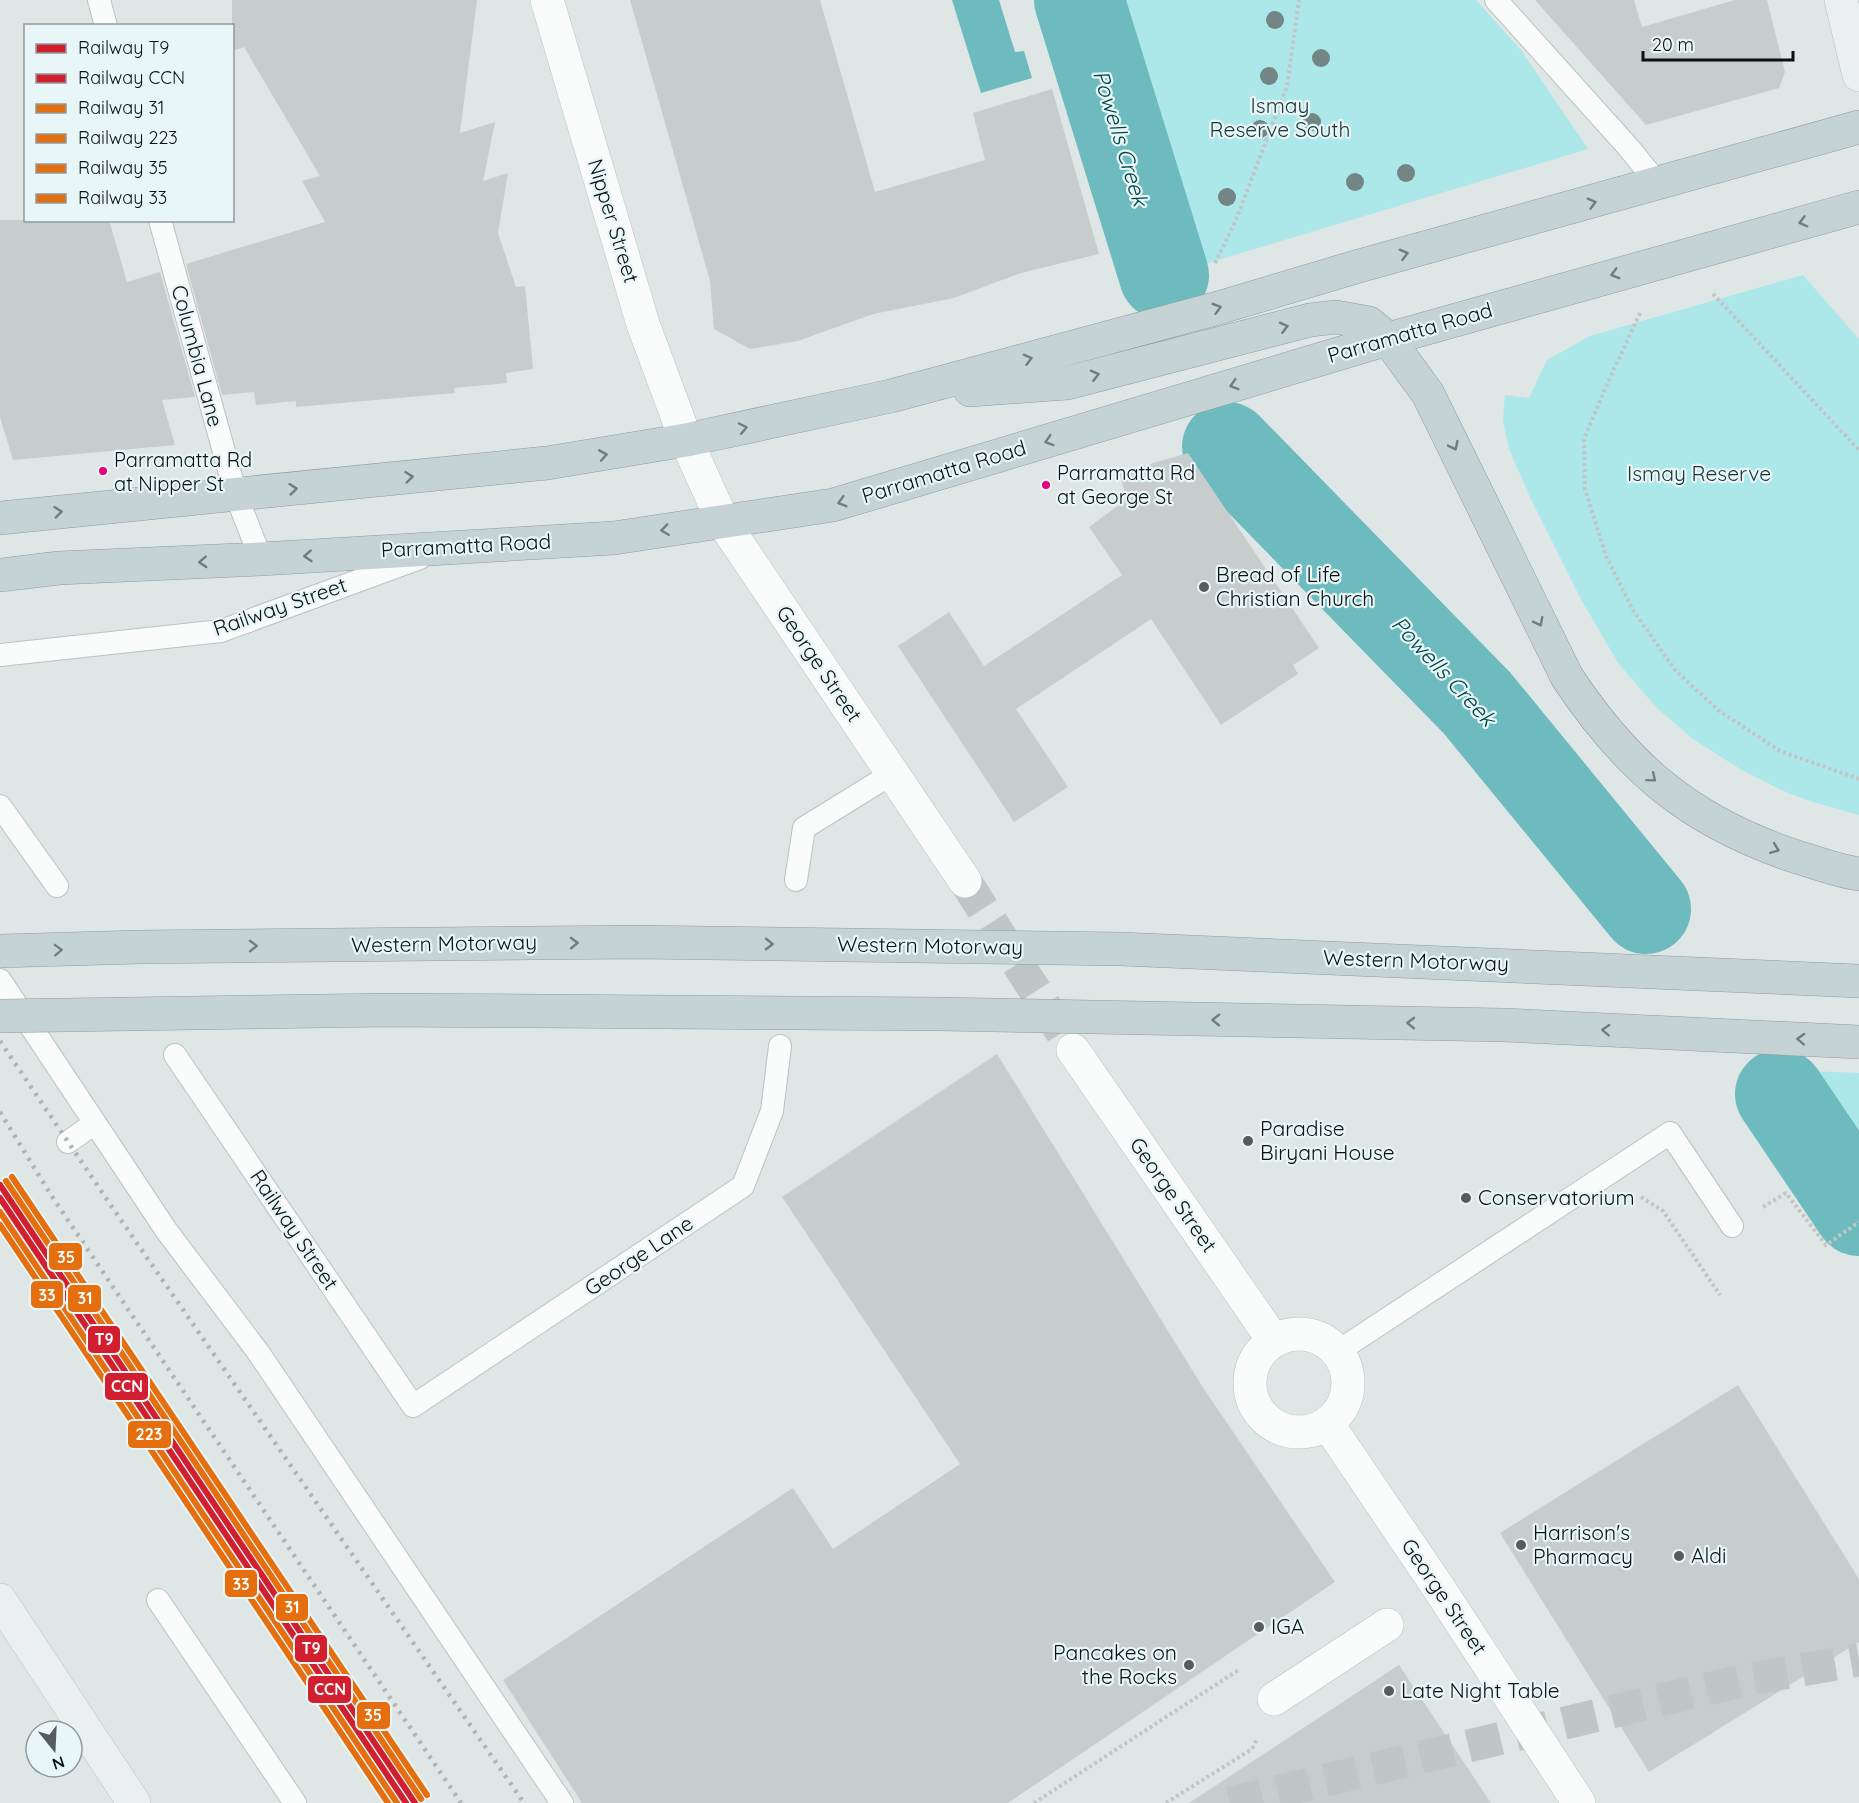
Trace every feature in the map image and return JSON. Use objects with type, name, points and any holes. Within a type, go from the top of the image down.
[{"type":"highway","points":[[0,518],[573,460],[686,440],[891,396],[1218,308],[1359,266],[1859,128]]},
{"type":"highway","name":"Parramatta Road","points":[[0,575],[59,568],[261,559],[614,538],[833,505],[1388,339],[1859,207]]},
{"type":"highway","points":[[891,396],[1067,383],[1319,319],[1336,317],[1370,323],[1388,339],[1428,394],[1567,677],[1588,709],[1613,740],[1642,770],[1680,801],[1721,826],[1776,850],[1846,873],[1859,874]]},
{"type":"highway","name":"Western Motorway","points":[[0,951],[139,947],[636,942],[1122,949],[1859,981]]},
{"type":"highway","points":[[0,1016],[389,1010],[942,1014],[1503,1025],[1859,1042]]},
{"type":"street","name":"Nipper Street","points":[[547,0],[643,324],[686,440]]},
{"type":"street","points":[[1841,0],[1859,75]]},
{"type":"street","name":"George Street","points":[[686,440],[723,522],[965,881]]},
{"type":"street","name":"George Street","points":[[1072,1050],[1274,1341]]},
{"type":"street","points":[[1299,1334],[1314,1336],[1328,1343],[1337,1352],[1346,1366],[1349,1384],[1345,1402],[1336,1417],[1314,1430],[1295,1433],[1270,1423],[1261,1414],[1250,1390],[1250,1377],[1261,1353],[1274,1341],[1299,1334]]},
{"type":"street","name":"George Street","points":[[1327,1423],[1440,1590],[1579,1803]]},
{"type":"street","points":[[0,1600],[135,1803]]},
{"type":"street","points":[[1274,1699],[1387,1625]]},
{"type":"lane","points":[[99,0],[105,24]]},
{"type":"lane","points":[[1496,0],[1629,148],[1658,184]]},
{"type":"lane","name":"Columbia Lane","points":[[161,222],[236,495],[261,559]]},
{"type":"lane","name":"Railway Street","points":[[0,656],[221,631],[446,548]]},
{"type":"lane","points":[[796,880],[804,828],[893,773]]},
{"type":"lane","points":[[1,811],[57,886]]},
{"type":"lane","points":[[0,980],[166,1230],[258,1352],[562,1803]]},
{"type":"lane","name":"George Lane","points":[[413,1406],[743,1186],[772,1111],[780,1046]]},
{"type":"lane","name":"Railway Street","points":[[175,1054],[413,1406]]},
{"type":"lane","points":[[68,1142],[95,1123]]},
{"type":"lane","points":[[1337,1352],[1670,1133],[1732,1226]]},
{"type":"lane","points":[[158,1600],[295,1803]]},
{"type":"path","points":[[1213,268],[1236,220],[1287,86],[1299,0]]},
{"type":"path","points":[[1706,287],[1859,450]]},
{"type":"path","points":[[1641,311],[1584,439],[1585,489],[1606,556],[1633,610],[1675,670],[1718,710],[1780,751],[1859,779]]},
{"type":"path","points":[[1732,1226],[1786,1193],[1826,1245],[1859,1222]]},
{"type":"path","points":[[1640,1197],[1663,1211],[1720,1295]]},
{"type":"path","points":[[1034,1803],[1249,1663]]},
{"type":"path","points":[[1166,1803],[1252,1749],[1274,1699]]},
{"type":"green space","name":"Ismay Reserve South","points":[[1117,0],[1476,0],[1521,50],[1588,149],[1204,264]]},
{"type":"green space","name":"Ismay Reserve","points":[[1803,275],[1859,339],[1859,815],[1783,791],[1740,769],[1693,739],[1657,708],[1618,663],[1581,599],[1530,497],[1509,449],[1503,420],[1505,395],[1529,398],[1547,360],[1590,336]]},
{"type":"green space","points":[[1782,1070],[1859,1073],[1859,1158]]},
{"type":"shaded area","points":[[952,0],[999,0],[1015,52],[1024,51],[1032,78],[981,93]]},
{"type":"building","points":[[232,0],[477,0],[460,133],[495,122],[483,181],[508,173],[498,233],[516,287],[525,286],[533,369],[506,373],[507,383],[454,388],[455,393],[296,407],[296,401],[256,405],[254,392],[222,395],[186,264],[325,222],[302,181],[320,176],[244,47],[234,50],[234,24],[232,24]]},
{"type":"building","points":[[630,0],[820,0],[875,192],[985,160],[973,113],[1052,89],[1099,254],[1021,273],[954,298],[873,314],[798,341],[750,349],[714,329],[710,281]]},
{"type":"building","points":[[1535,0],[1634,0],[1642,27],[1735,0],[1767,0],[1785,72],[1779,88],[1646,125]]},
{"type":"building","points":[[0,220],[110,222],[127,282],[160,272],[195,397],[162,400],[175,445],[13,460],[0,417]]},
{"type":"building","points":[[1188,453],[1319,648],[1293,665],[1298,674],[1221,725],[1151,619],[1016,709],[1068,787],[1014,822],[898,646],[949,612],[984,666],[1122,575],[1089,527],[1127,499],[1119,473]]},
{"type":"building","points":[[997,1054],[1202,1386],[1335,1582],[1008,1803],[582,1803],[503,1680],[793,1488],[833,1549],[960,1464],[782,1197]]},
{"type":"building","name":"Aldi","points":[[1738,1385],[1859,1579],[1859,1642],[1649,1772],[1500,1533]]},
{"type":"building","points":[[1399,1665],[1491,1803],[1189,1803]]},
{"type":"waterway","name":"Powells Creek","points":[[1079,0],[1164,275]]},
{"type":"waterway","name":"Powells Creek","points":[[1227,447],[1477,703],[1646,909]]},
{"type":"waterway","name":"Powells Creek","points":[[1780,1094],[1859,1211]]},
{"type":"tunnel","points":[[965,881],[1073,1050]]},
{"type":"tunnel","points":[[1230,1803],[1749,1679],[1859,1660]]},
{"type":"railway","points":[[0,1041],[524,1803]]},
{"type":"railway","points":[[0,1112],[51,1195],[461,1803]]},
{"type":"rail line","name":"35","points":[[12,1177],[427,1795]]},
{"type":"rail line","name":"31","points":[[6,1181],[421,1799]]},
{"type":"rail line","name":"T9","points":[[0,1185],[415,1803]]},
{"type":"rail line","name":"CCN","points":[[0,1198],[406,1803]]},
{"type":"rail line","name":"223","points":[[0,1212],[397,1803]]},
{"type":"rail line","name":"33","points":[[0,1225],[388,1803]]},
{"type":"place","name":"Parramatta Rd at Nipper St","points":[[103,471]]},
{"type":"place","name":"Parramatta Rd at George St","points":[[1046,485]]},
{"type":"place","name":"Bread of Life Christian Church","points":[[1204,587]]},
{"type":"place","name":"Paradise Biryani House","points":[[1248,1141]]},
{"type":"place","name":"Conservatorium","points":[[1466,1198]]},
{"type":"place","name":"Harrison's Pharmacy","points":[[1521,1545]]},
{"type":"place","name":"Aldi","points":[[1679,1556]]},
{"type":"place","name":"IGA","points":[[1259,1627]]},
{"type":"place","name":"Pancakes on the Rocks","points":[[1189,1665]]},
{"type":"place","name":"Late Night Table","points":[[1389,1691]]}]
